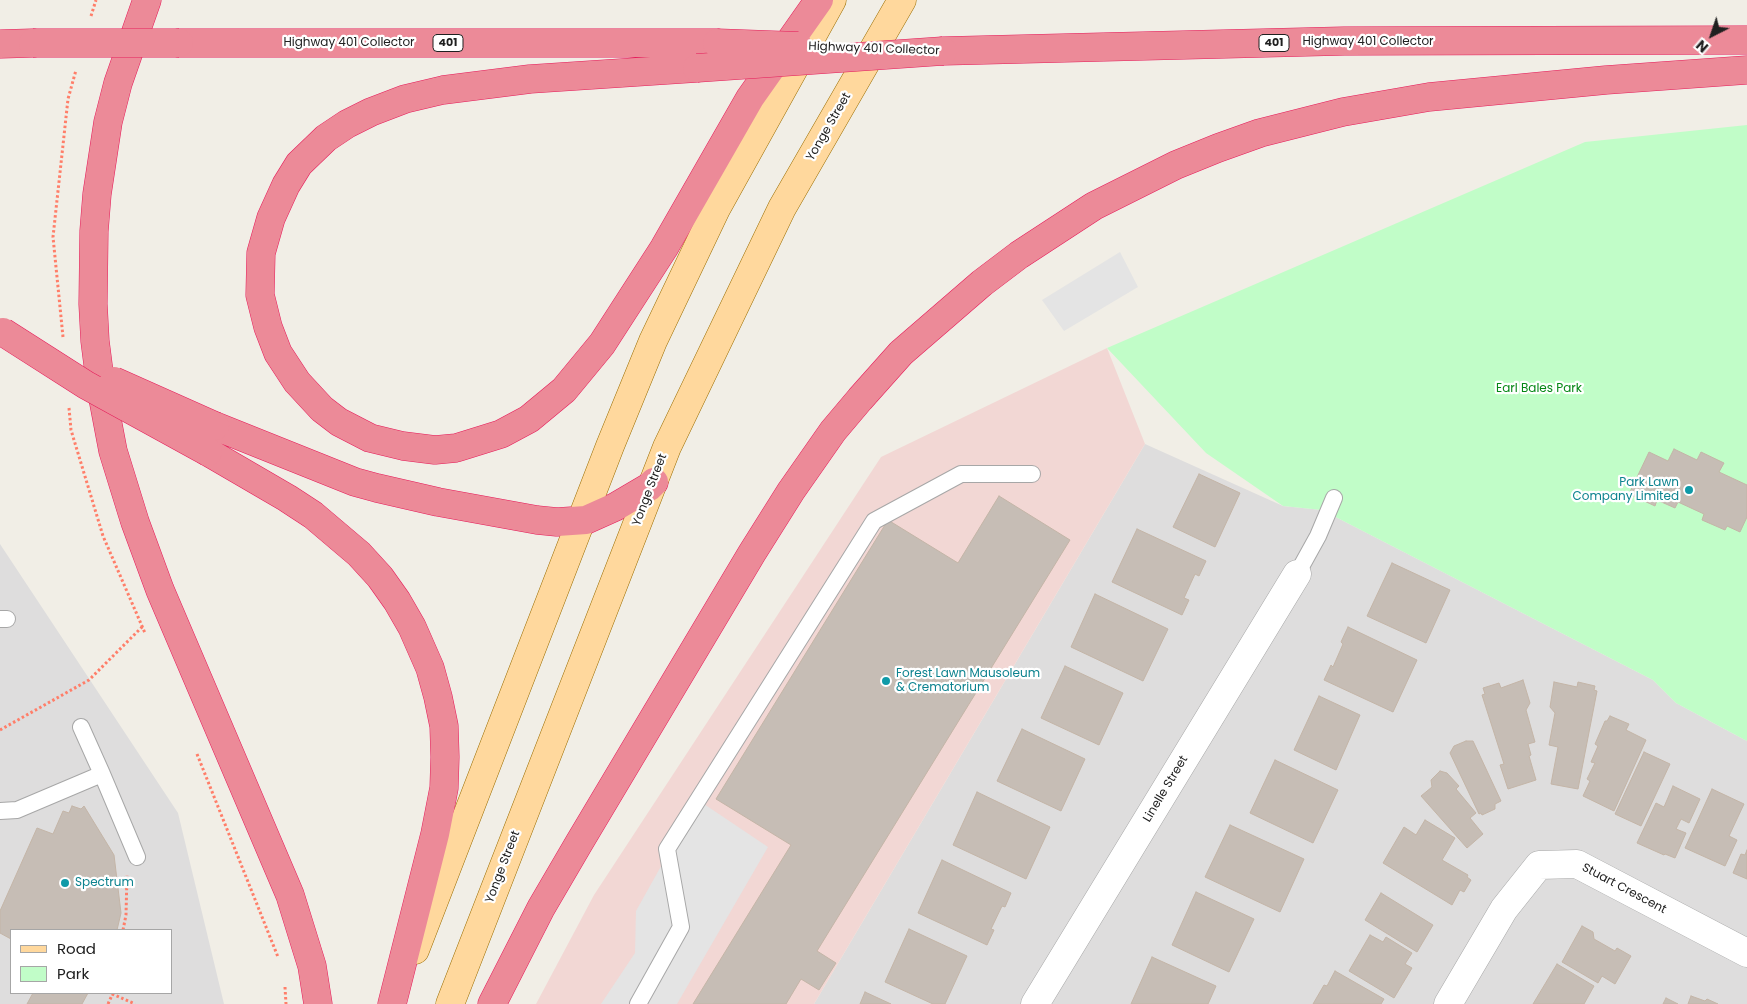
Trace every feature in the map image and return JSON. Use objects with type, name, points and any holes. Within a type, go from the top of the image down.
[{"type":"highway","points":[[147,0],[118,83],[108,122],[97,194],[93,240],[93,304],[95,341],[101,388],[123,487],[147,556],[290,895],[312,966],[318,1004]]},
{"type":"highway","points":[[819,0],[750,98],[664,248],[602,344],[564,390],[529,419],[501,434],[472,445],[435,450],[402,446],[370,438],[339,422],[322,409],[297,382],[282,361],[268,328],[260,295],[261,252],[271,218],[286,185],[299,164],[326,138],[342,127],[371,112],[405,99],[443,90],[482,84],[530,79],[697,68],[943,51]]},
{"type":"highway","name":"Highway 401 Collector","points":[[0,44],[718,43],[943,51],[1344,41],[1747,40]]},
{"type":"highway","points":[[492,1004],[541,908],[752,553],[791,491],[833,431],[887,368],[917,339],[982,283],[1050,234],[1094,206],[1176,165],[1246,138],[1343,112],[1429,97],[1606,80],[1747,70]]},
{"type":"highway","points":[[1,332],[215,426],[355,482],[384,490],[446,504],[557,522],[586,520],[615,507],[649,487],[654,482]]},
{"type":"highway","points":[[1,332],[86,386],[288,498],[359,554],[380,577],[397,601],[412,627],[430,668],[444,726],[445,757],[444,788],[435,834],[393,1004]]},
{"type":"main road","points":[[393,1004],[638,376],[696,248],[735,172],[832,0]]},
{"type":"main road","name":"Yonge Street","points":[[450,1004],[667,447],[782,208],[902,0]]},
{"type":"street","name":"Linelle Street","points":[[1035,1004],[1297,574]]},
{"type":"street","name":"Stuart Crescent","points":[[1448,1004],[1504,909],[1539,865],[1578,864],[1747,953]]},
{"type":"lane","points":[[638,1004],[681,927],[667,849],[874,521],[961,474],[1032,474]]},
{"type":"lane","points":[[1297,574],[1318,536],[1334,498]]},
{"type":"lane","points":[[81,727],[134,849]]},
{"type":"lane","points":[[0,811],[17,810],[102,774]]},
{"type":"path","points":[[0,730],[89,680],[142,626]]},
{"type":"path","points":[[123,929],[126,915],[127,866],[123,846],[134,849]]},
{"type":"path","points":[[115,994],[135,1004]]},
{"type":"shaded area","points":[[1120,252],[1138,287],[1064,331],[1042,300]]},
{"type":"shaded area","points":[[1107,348],[1145,444],[814,1004],[536,1004],[594,895],[881,457]]},
{"type":"shaded area","points":[[1145,444],[1283,506],[1322,510],[1653,680],[1676,703],[1747,741],[1747,1004],[814,1004]]},
{"type":"shaded area","points":[[0,544],[178,813],[224,1004],[0,1004]]},
{"type":"shaded area","points":[[698,800],[768,847],[677,1004],[601,1004],[635,953],[636,911]]},
{"type":"green space","name":"Earl Bales Park","points":[[1747,125],[1747,741],[1676,703],[1653,680],[1322,510],[1283,506],[1206,453],[1107,348],[1585,142]]},
{"type":"building","name":"Park Lawn Company Limited","points":[[1674,449],[1697,460],[1701,452],[1724,463],[1719,472],[1747,485],[1747,517],[1740,532],[1727,526],[1725,530],[1702,520],[1704,514],[1678,502],[1675,508],[1657,500],[1655,506],[1629,494],[1649,452],[1668,461]]},
{"type":"building","points":[[1199,474],[1240,493],[1215,547],[1173,527]]},
{"type":"building","name":"Forest Lawn Mausoleum & Crematorium","points":[[999,496],[1070,540],[817,951],[836,963],[819,990],[801,979],[786,1004],[693,1004],[791,845],[716,799],[888,520],[958,563]]},
{"type":"building","points":[[1137,529],[1206,561],[1199,576],[1195,574],[1184,598],[1189,600],[1182,615],[1112,582]]},
{"type":"building","points":[[1392,563],[1450,590],[1426,643],[1367,616]]},
{"type":"building","points":[[1095,594],[1168,629],[1143,681],[1071,647]]},
{"type":"building","points":[[1348,627],[1417,660],[1393,712],[1324,680],[1331,665],[1333,667]]},
{"type":"building","points":[[1065,666],[1123,693],[1099,745],[1041,718]]},
{"type":"building","points":[[1523,680],[1530,703],[1526,710],[1535,742],[1528,744],[1531,755],[1529,756],[1536,780],[1508,789],[1500,765],[1504,764],[1482,695],[1485,694],[1483,688],[1499,683],[1501,688]]},
{"type":"building","points":[[1554,682],[1577,687],[1578,682],[1595,686],[1594,690],[1597,691],[1578,789],[1551,784],[1558,747],[1549,745],[1555,713],[1550,707]]},
{"type":"building","points":[[1319,696],[1360,715],[1336,770],[1294,750]]},
{"type":"building","points":[[1610,716],[1629,724],[1626,730],[1646,740],[1614,811],[1583,796],[1590,781],[1587,779],[1595,763],[1591,762],[1598,746],[1595,744],[1605,721]]},
{"type":"building","points":[[1022,729],[1085,759],[1061,811],[997,781]]},
{"type":"building","points":[[1466,741],[1473,741],[1501,801],[1495,804],[1495,809],[1482,815],[1481,813],[1479,814],[1450,753],[1454,746]]},
{"type":"building","points":[[1644,752],[1670,764],[1641,826],[1615,814]]},
{"type":"building","points":[[1275,760],[1338,790],[1313,843],[1250,813]]},
{"type":"building","points":[[1440,771],[1447,773],[1459,786],[1456,789],[1476,813],[1470,818],[1483,834],[1467,848],[1421,796],[1432,787],[1431,780]]},
{"type":"building","points":[[1673,786],[1700,799],[1689,823],[1681,819],[1676,829],[1686,833],[1675,858],[1637,843],[1656,803],[1664,807]]},
{"type":"building","points":[[1712,789],[1744,804],[1729,836],[1737,840],[1725,866],[1685,848]]},
{"type":"building","points":[[977,792],[1050,827],[1026,879],[953,845]]},
{"type":"building","name":"Spectrum","points":[[72,806],[81,809],[84,806],[114,855],[121,913],[117,929],[10,929],[10,938],[0,933],[0,911],[37,828],[53,834],[63,811],[69,813]]},
{"type":"building","points":[[1425,820],[1455,838],[1442,860],[1468,875],[1467,877],[1471,880],[1464,892],[1460,890],[1452,905],[1383,863],[1404,827],[1416,835]]},
{"type":"building","points":[[1230,825],[1304,859],[1280,912],[1205,877]]},
{"type":"building","points":[[1747,850],[1747,879],[1733,873],[1741,854],[1745,855]]},
{"type":"building","points":[[942,860],[1011,893],[1005,907],[1002,906],[991,929],[994,930],[987,945],[918,913]]},
{"type":"building","points":[[1196,892],[1254,919],[1229,972],[1172,945]]},
{"type":"building","points":[[1381,893],[1433,925],[1417,952],[1365,920]]},
{"type":"building","points":[[1582,926],[1593,932],[1594,939],[1615,951],[1617,948],[1631,956],[1615,984],[1602,976],[1598,983],[1562,962]]},
{"type":"building","points":[[909,929],[967,956],[945,1004],[933,1004],[885,982]]},
{"type":"building","points":[[1370,935],[1383,942],[1386,937],[1412,953],[1405,964],[1412,968],[1394,998],[1349,971]]},
{"type":"building","points":[[1152,957],[1216,986],[1208,1004],[1131,1004]]},
{"type":"building","points":[[1557,964],[1594,986],[1584,1004],[1533,1004]]},
{"type":"building","points":[[1335,971],[1384,999],[1381,1004],[1313,1004],[1324,985],[1327,986]]},
{"type":"building","points":[[865,992],[891,1004],[860,1004]]},
{"type":"building","points":[[32,994],[87,994],[82,1004],[27,1004]]},
{"type":"building","points":[[1691,996],[1705,1001],[1707,999],[1718,1004],[1688,1004]]},
{"type":"building","points":[[1666,998],[1678,1004],[1663,1004]]},
{"type":"place","name":"Park Lawn Company Limited","points":[[1689,490]]},
{"type":"place","name":"Forest Lawn Mausoleum & Crematorium","points":[[886,681]]},
{"type":"place","name":"Spectrum","points":[[65,883]]}]
